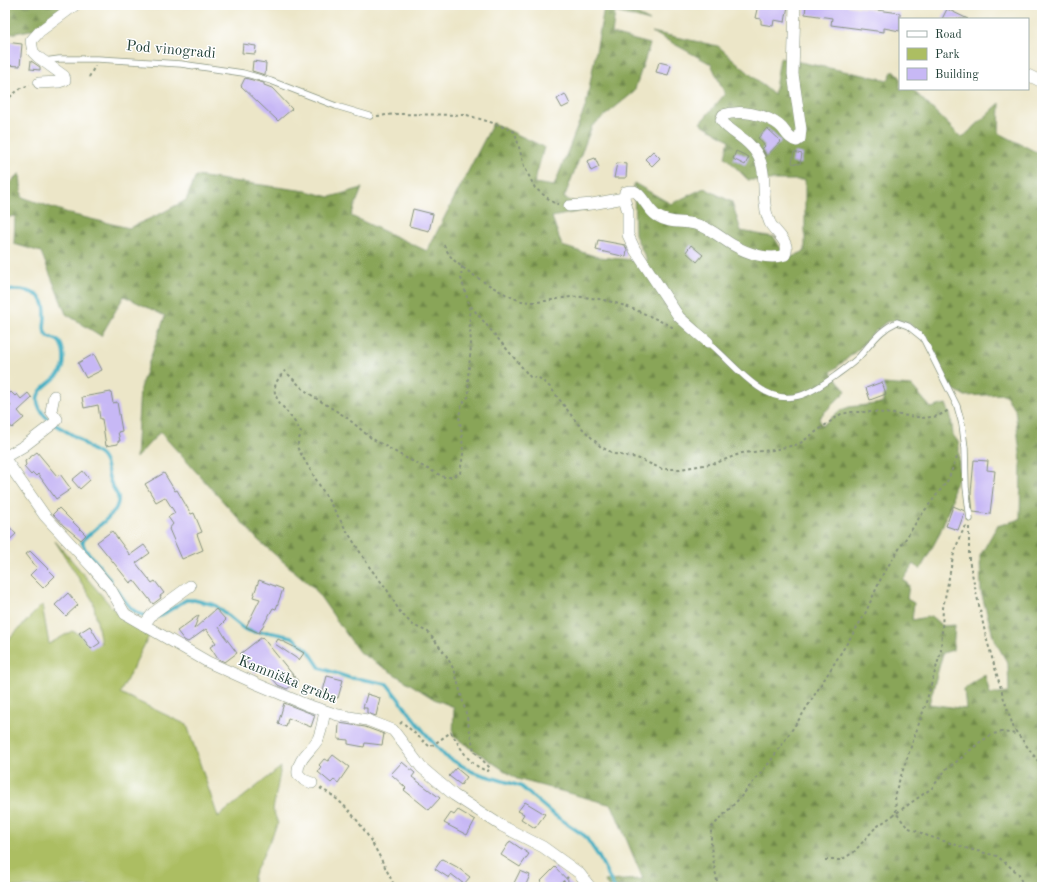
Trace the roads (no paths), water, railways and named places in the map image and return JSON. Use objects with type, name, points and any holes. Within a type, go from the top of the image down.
[{"type":"street","points":[[39,83],[59,82],[65,80],[64,76],[33,52],[30,41],[40,30],[75,5]]},
{"type":"street","points":[[708,342],[679,317],[635,250],[628,235],[628,212],[624,198],[626,192],[632,190],[637,193],[657,216],[673,222],[700,225],[716,233],[732,245],[746,251],[764,256],[779,257],[785,255],[787,250],[786,243],[770,223],[766,210],[762,169],[758,154],[751,145],[721,120],[723,115],[731,112],[753,114],[768,118],[780,126],[792,140],[797,141],[800,139],[801,129],[793,74],[795,5]]},
{"type":"street","points":[[1029,76],[1042,82]]},
{"type":"street","points":[[569,206],[592,204],[624,198]]},
{"type":"street","points":[[5,458],[52,425],[57,419],[51,411],[54,396]]},
{"type":"street","name":"Kamniška graba","points":[[5,458],[45,516],[110,588],[125,614],[148,620],[208,662],[285,696],[325,711],[367,720],[393,730],[421,767],[454,795],[502,826],[543,847],[579,873],[590,887]]},
{"type":"street","points":[[148,620],[190,586]]},
{"type":"street","points":[[312,783],[304,780],[298,774],[297,768],[299,763],[318,738],[325,711]]},
{"type":"lane","name":"Pod vinogradi","points":[[44,61],[98,58],[180,64],[243,73],[370,116]]},
{"type":"lane","points":[[708,342],[723,354],[741,374],[758,388],[772,395],[786,398],[803,396],[820,387],[858,358],[886,327],[897,322],[908,326],[922,338],[957,406],[962,424],[965,448],[966,487],[970,520]]},
{"type":"waterway","points":[[5,291],[28,291],[38,296],[42,300],[45,309],[44,330],[48,336],[57,340],[61,345],[63,349],[64,361],[61,373],[39,393],[37,398],[40,410],[49,420],[76,437],[101,456],[104,460],[111,483],[118,497],[118,504],[113,512],[82,542],[85,549],[111,581]]},
{"type":"waterway","points":[[117,589],[126,603],[133,610],[142,615],[148,616]]},
{"type":"waterway","points":[[155,617],[160,616],[186,600],[194,600],[215,605],[244,629],[253,632],[268,632],[292,637],[308,650],[320,668],[350,678],[387,684],[445,756],[473,772],[520,786],[553,814],[585,836],[599,857],[614,887]]}]
